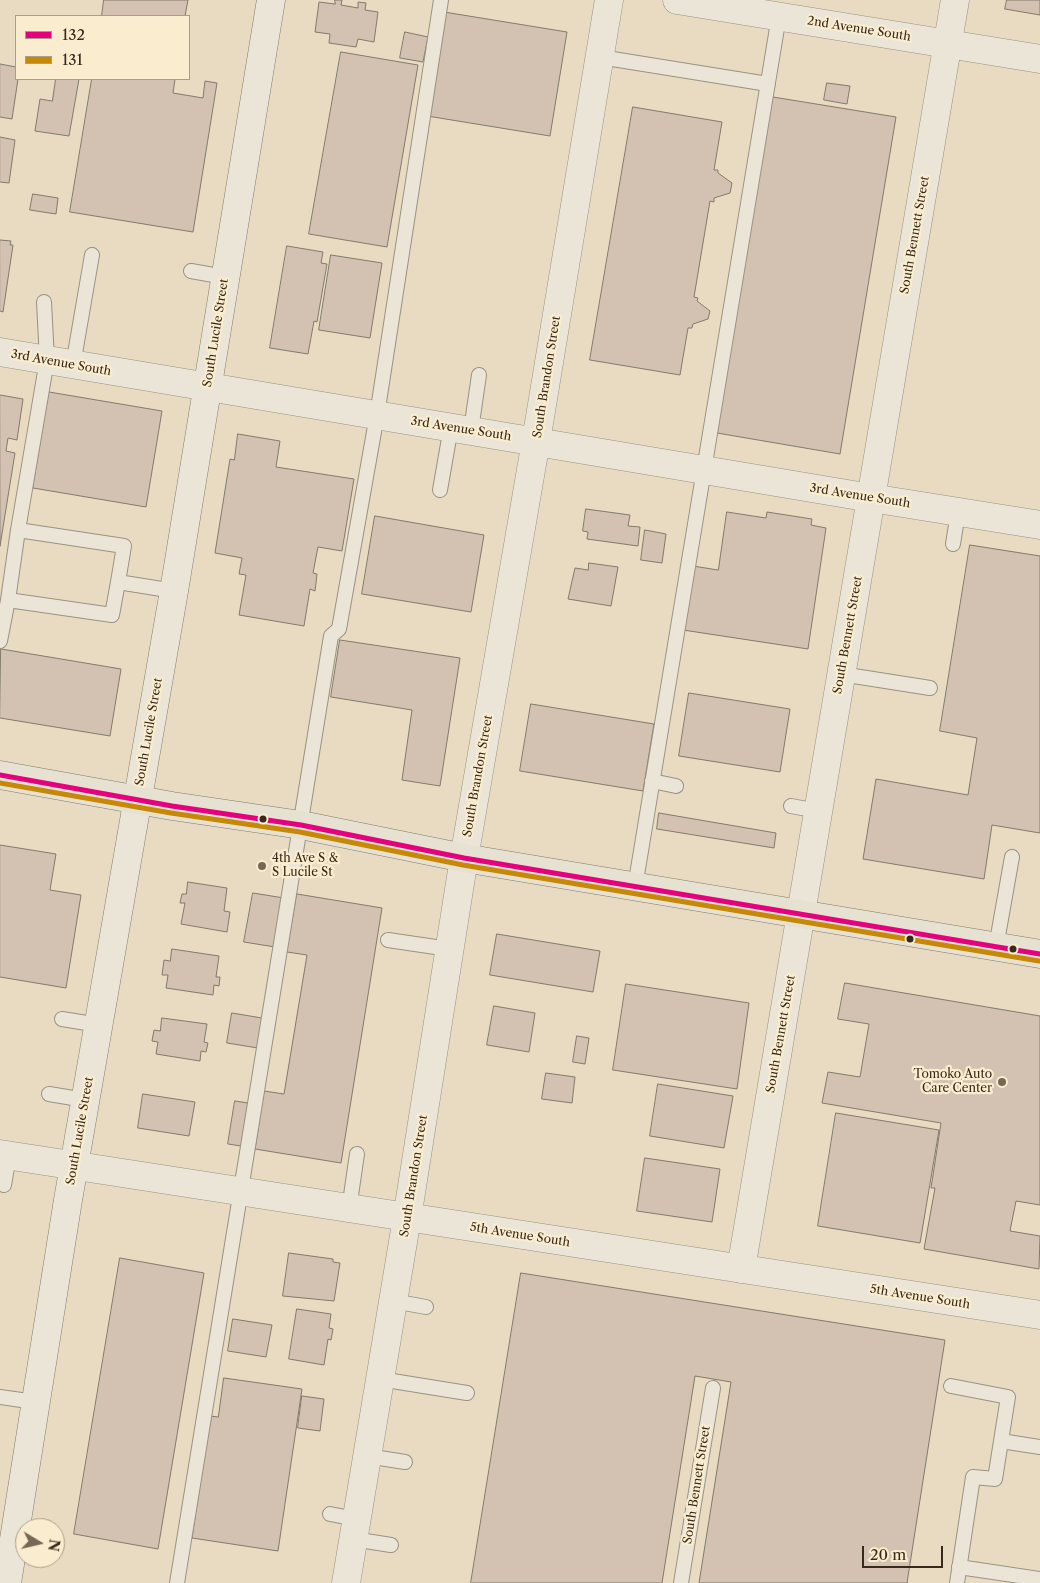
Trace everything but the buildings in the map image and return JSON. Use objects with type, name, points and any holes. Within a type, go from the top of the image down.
[{"type":"main road","points":[[0,775],[138,800],[301,825],[464,858],[1040,954]]},
{"type":"street","name":"South Lucile Street","points":[[7,1583],[7,1532],[35,1402],[85,1100],[174,591],[271,0]]},
{"type":"street","name":"South Brandon Street","points":[[346,1583],[407,1218],[464,858],[536,441],[609,0]]},
{"type":"street","name":"2nd Avenue South","points":[[677,0],[1040,59]]},
{"type":"street","name":"South Bennett Street","points":[[741,1269],[955,0]]},
{"type":"street","name":"3rd Avenue South","points":[[0,352],[871,498],[1040,524]]},
{"type":"street","name":"5th Avenue South","points":[[4,1155],[1040,1315]]},
{"type":"lane","points":[[177,1583],[331,636],[339,630],[376,415],[441,0]]},
{"type":"lane","points":[[634,887],[779,16]]},
{"type":"lane","points":[[600,57],[768,84]]},
{"type":"lane","points":[[73,365],[92,255]]},
{"type":"lane","points":[[191,272],[225,277]]},
{"type":"lane","points":[[0,642],[47,360],[44,302]]},
{"type":"lane","points":[[440,490],[479,375]]},
{"type":"lane","points":[[953,544],[958,512]]},
{"type":"lane","points":[[8,600],[112,615],[124,546],[18,530]]},
{"type":"lane","points":[[118,582],[174,591]]},
{"type":"lane","points":[[841,674],[930,688]]},
{"type":"lane","points":[[652,781],[676,786]]},
{"type":"lane","points":[[790,806],[818,811]]},
{"type":"lane","points":[[996,947],[1012,857]]},
{"type":"lane","points":[[388,940],[449,949]]},
{"type":"lane","points":[[62,1019],[99,1025]]},
{"type":"lane","points":[[49,1094],[85,1100]]},
{"type":"lane","points":[[349,1209],[357,1154]]},
{"type":"lane","points":[[4,1155],[4,1185]]},
{"type":"lane","points":[[393,1301],[426,1306]]},
{"type":"lane","points":[[380,1379],[467,1393]]},
{"type":"lane","points":[[950,1386],[1008,1397],[995,1479],[973,1477],[957,1583]]},
{"type":"lane","name":"South Bennett Street","points":[[681,1583],[713,1388]]},
{"type":"lane","points":[[0,1396],[35,1402]]},
{"type":"lane","points":[[1001,1441],[1040,1448]]},
{"type":"lane","points":[[367,1456],[405,1462]]},
{"type":"lane","points":[[330,1514],[355,1529],[391,1545]]},
{"type":"lane","points":[[959,1567],[1040,1579]]},
{"type":"transit line","name":"132","points":[[0,775],[172,806],[301,825],[464,858],[1040,954]]},
{"type":"transit line","name":"131","points":[[0,783],[171,813],[300,832],[463,865],[1039,961]]},
{"type":"place","name":"4th Ave S & S Lucile St","points":[[262,866]]},
{"type":"place","name":"Tomoko Auto Care Center","points":[[1002,1082]]}]
